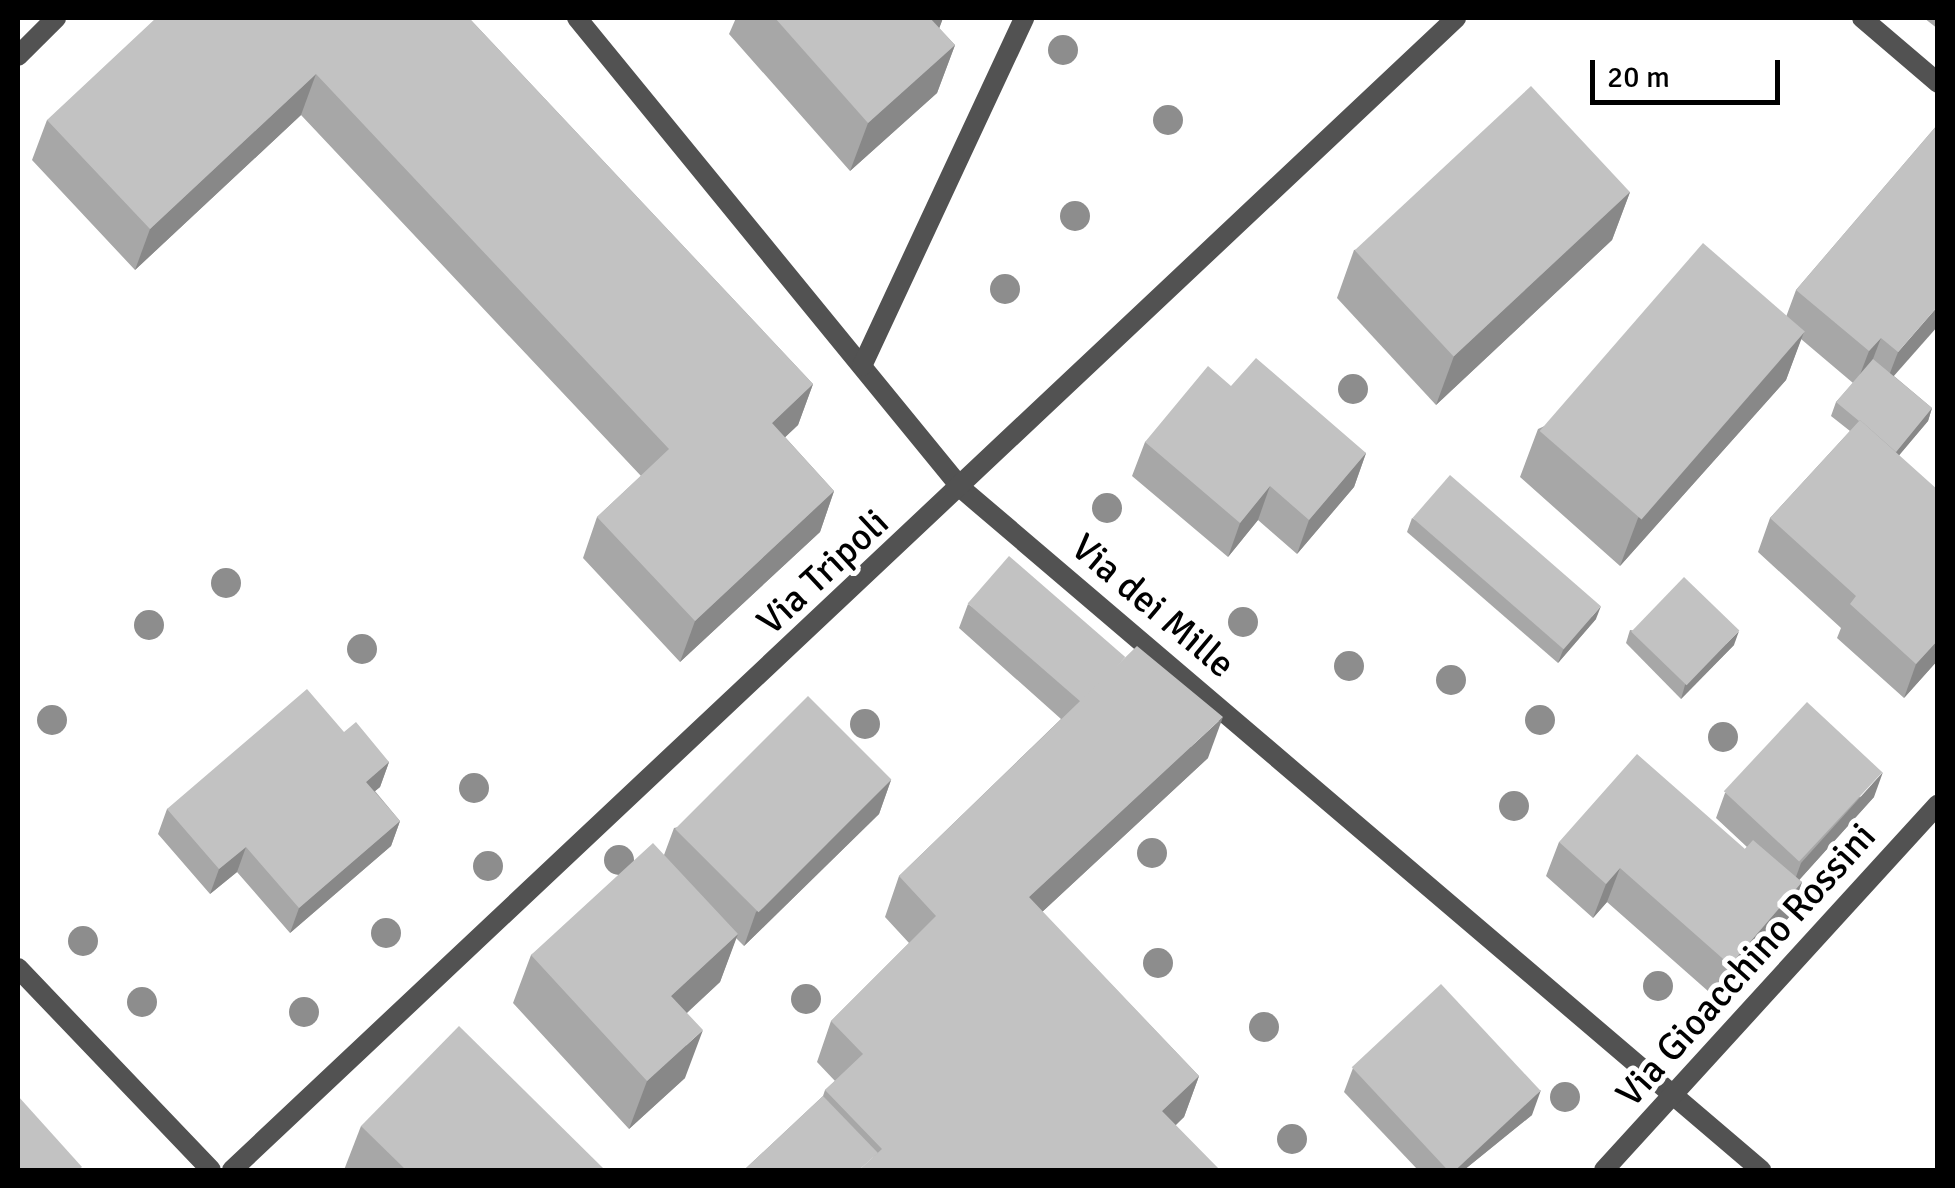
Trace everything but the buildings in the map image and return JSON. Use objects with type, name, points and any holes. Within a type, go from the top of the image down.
[{"type":"street","points":[[18,56],[56,18]]},
{"type":"street","name":"Via dei Mille","points":[[577,18],[962,490],[1761,1170]]},
{"type":"street","points":[[862,366],[1024,18]]},
{"type":"street","name":"Via Tripoli","points":[[232,1170],[962,490],[1456,18]]},
{"type":"street","points":[[1862,18],[1938,83]]},
{"type":"street","name":"Via Gioacchino Rossini","points":[[1604,1170],[1677,1099],[1938,804]]},
{"type":"street","points":[[18,968],[211,1170]]}]
